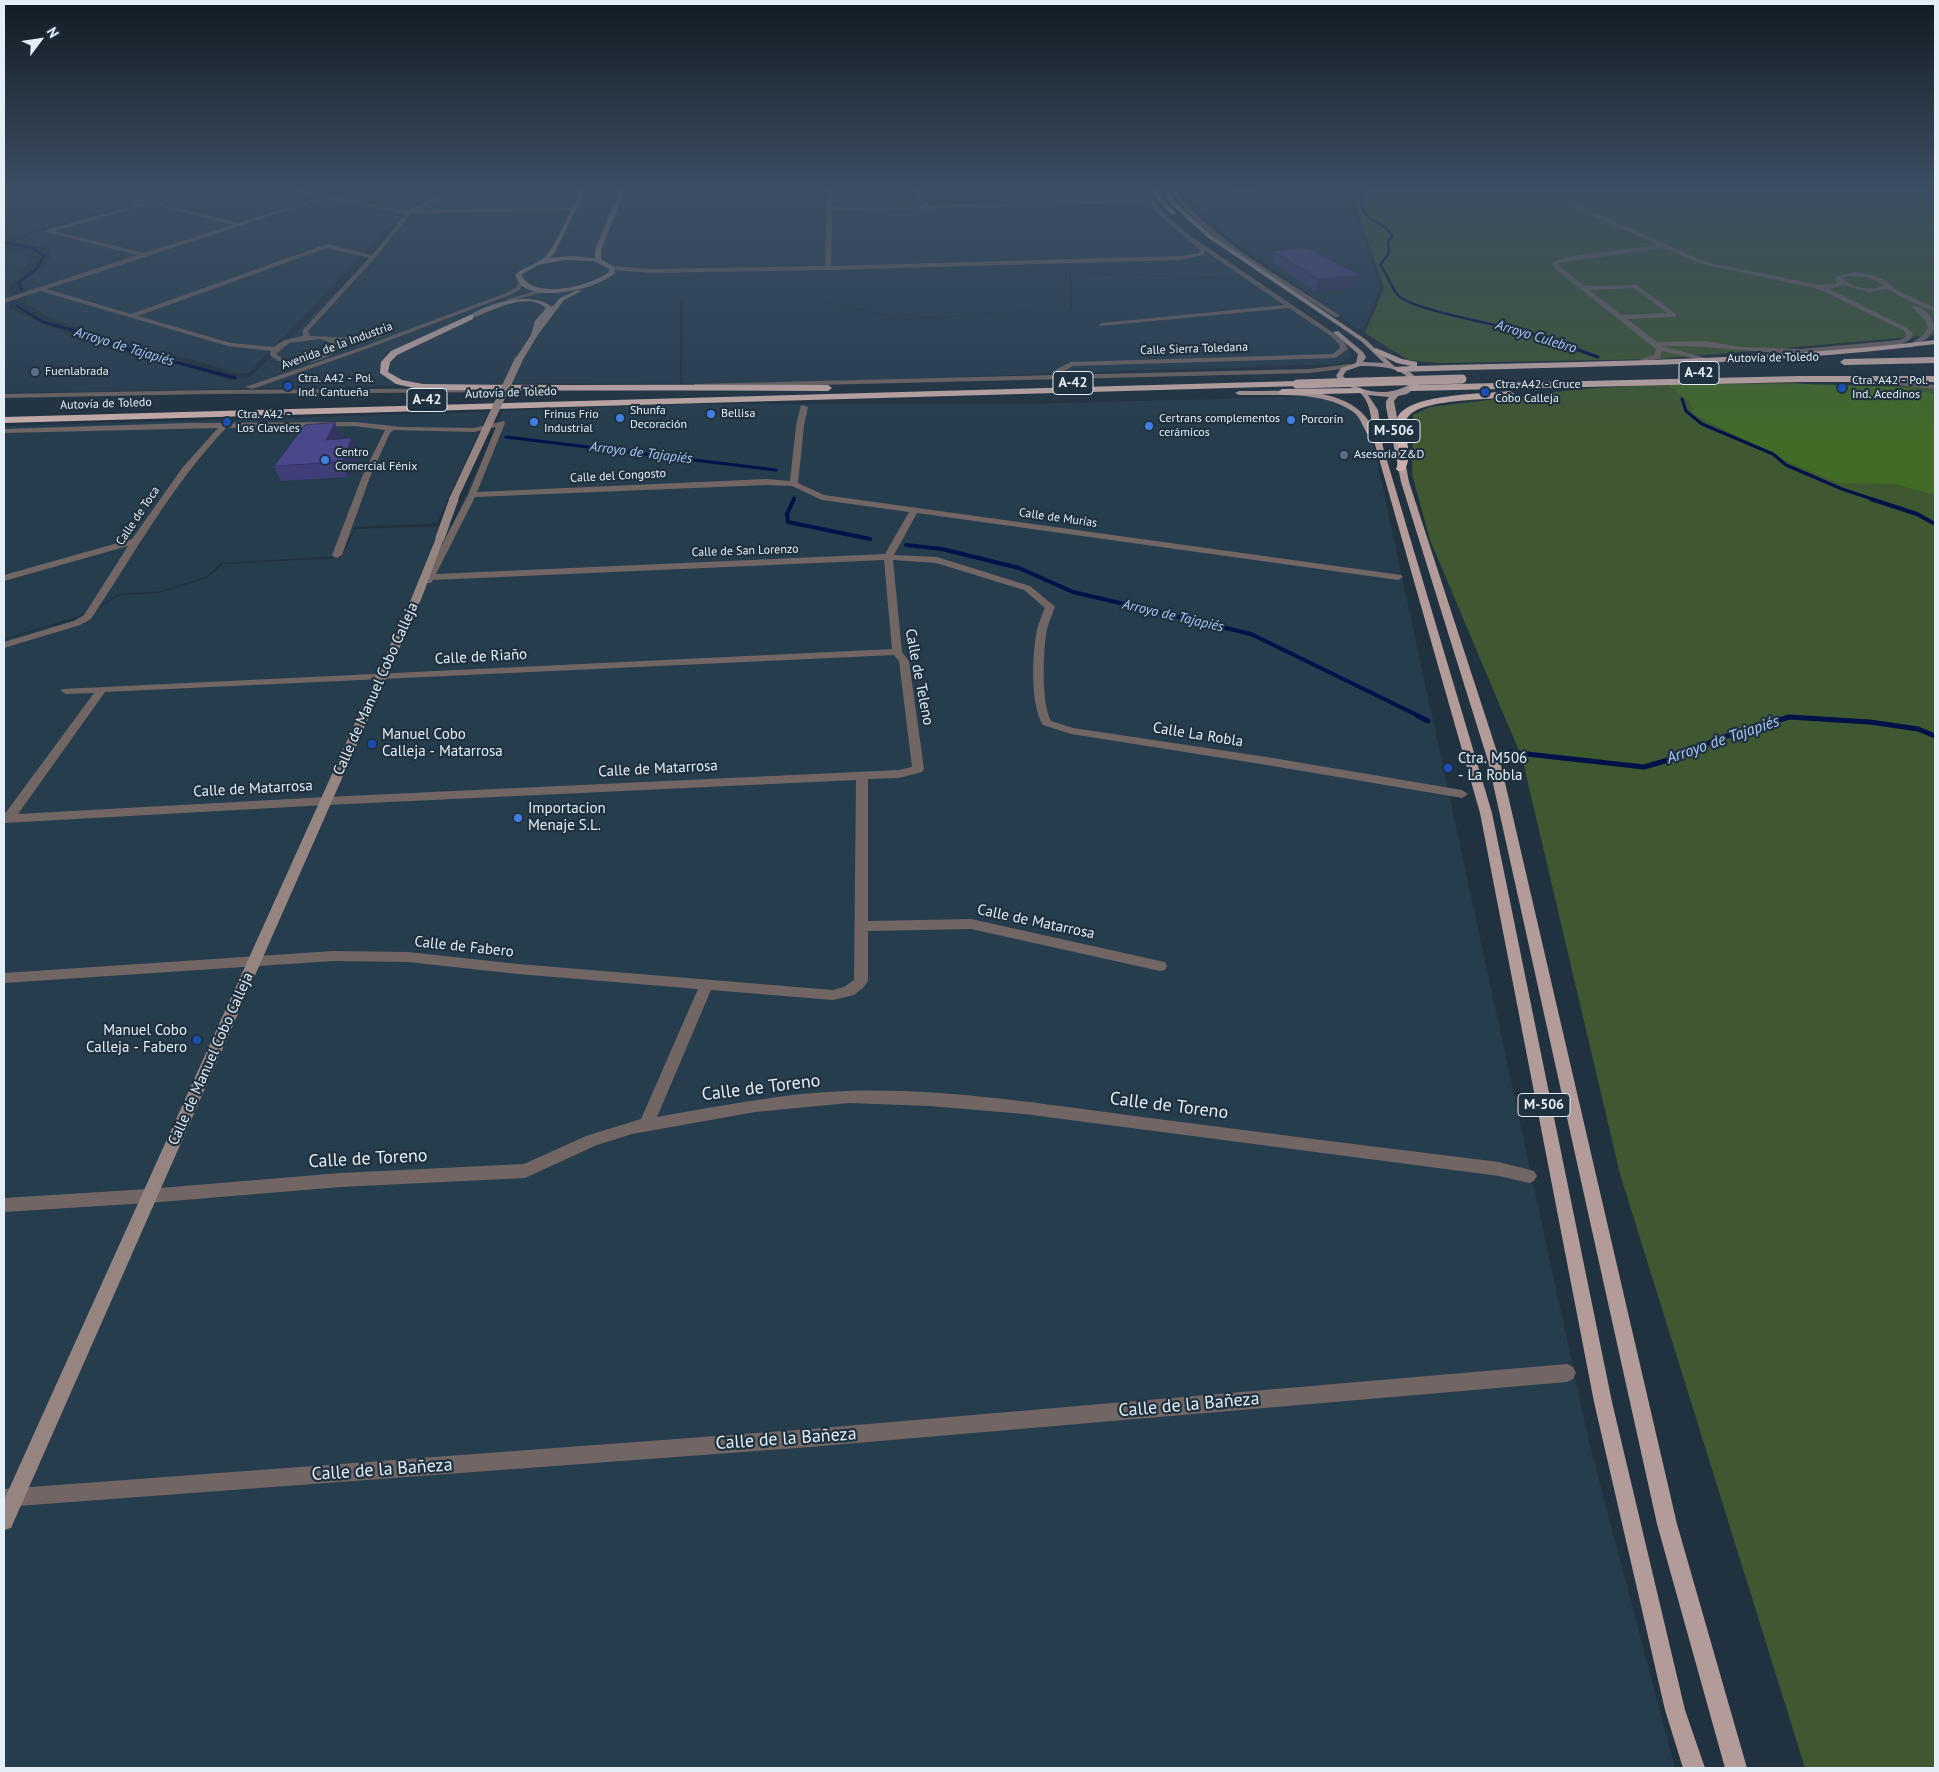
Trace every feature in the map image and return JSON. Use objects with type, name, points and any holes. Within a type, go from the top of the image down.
[{"type":"highway","points":[[470,318],[394,353],[386,360],[383,367],[384,373],[399,382],[423,387],[851,389]]},
{"type":"highway","points":[[1394,368],[1709,360],[1856,352],[1935,342]]},
{"type":"highway","points":[[1376,350],[1400,361],[1431,367]]},
{"type":"highway","name":"Autovía de Toledo","points":[[1462,378],[1935,358]]},
{"type":"highway","points":[[1801,374],[1935,368]]},
{"type":"highway","name":"Autovía de Toledo","points":[[1462,378],[1935,368]]},
{"type":"highway","points":[[1298,383],[1462,378],[1935,373]]},
{"type":"highway","points":[[1412,388],[1768,380],[1935,379]]},
{"type":"highway","points":[[1768,380],[1935,385]]},
{"type":"highway","name":"A-42","points":[[839,397],[1145,388],[1170,390],[1298,383]]},
{"type":"highway","name":"A-42","points":[[4,412],[851,389],[1298,383]]},
{"type":"highway","points":[[1403,475],[1405,450],[1401,428],[1403,416],[1417,406],[1436,402],[1626,383]]},
{"type":"highway","points":[[839,397],[984,401],[1362,391]]},
{"type":"highway","name":"Autovía de Toledo","points":[[4,420],[839,397]]},
{"type":"main road","points":[[1250,273],[1361,353],[1362,357],[1359,364]]},
{"type":"main road","points":[[1263,273],[1363,340],[1394,368],[1413,378],[1415,384],[1412,388],[1395,394],[1362,391],[1343,383],[1339,378],[1339,373],[1342,369],[1349,366],[1359,364],[1394,368]]},
{"type":"main road","name":"M-506","points":[[1362,391],[1374,410],[1379,447],[1486,813],[1603,1402],[1675,1710],[1694,1768]]},
{"type":"main road","points":[[1239,393],[1303,396],[1335,400],[1356,410],[1362,416],[1379,447]]},
{"type":"main road","name":"M-506","points":[[1395,394],[1390,402],[1390,407],[1403,475],[1494,761],[1564,1059],[1667,1524],[1736,1768]]},
{"type":"street","points":[[4,300],[89,273]]},
{"type":"street","points":[[131,316],[252,273]]},
{"type":"street","points":[[307,338],[306,331],[359,273]]},
{"type":"street","points":[[521,273],[518,276],[521,283],[544,290]]},
{"type":"street","points":[[607,278],[612,273]]},
{"type":"street","points":[[607,278],[643,273]]},
{"type":"street","points":[[1240,273],[1289,306],[1337,335]]},
{"type":"street","points":[[1274,273],[1337,316]]},
{"type":"street","points":[[1564,273],[1658,347],[1709,360]]},
{"type":"street","points":[[1751,273],[1820,287],[1832,287],[1840,285],[1841,282]]},
{"type":"street","points":[[1911,346],[1928,337],[1933,331],[1932,324],[1924,313],[1900,299],[1864,290],[1841,282],[1838,278],[1850,274],[1875,278],[1884,282],[1897,293],[1935,310]]},
{"type":"street","name":"Calle de Manuel Cobo Calleja","points":[[4,1521],[9,1498],[255,962],[417,596],[455,494],[518,361],[534,335],[562,299],[607,278]]},
{"type":"street","name":"Avenida de la Industria","points":[[210,392],[248,387],[282,377],[508,294],[517,289],[521,283]]},
{"type":"street","points":[[470,318],[517,296],[544,290],[589,286]]},
{"type":"street","points":[[1582,288],[1636,286],[1674,315],[1620,317]]},
{"type":"street","points":[[1836,295],[1843,291],[1876,290],[1887,286]]},
{"type":"street","points":[[1658,347],[1736,341],[1752,346],[1752,349],[1746,350],[1801,351],[1902,342],[1909,338],[1910,333],[1905,329],[1820,287]]},
{"type":"street","points":[[40,289],[230,345],[274,350]]},
{"type":"street","points":[[552,290],[560,295],[562,299]]},
{"type":"street","points":[[470,318],[518,300],[542,301],[550,308],[538,321],[534,335]]},
{"type":"street","points":[[1102,325],[1289,306]]},
{"type":"street","points":[[331,339],[337,343],[337,348],[320,358],[292,362],[274,358],[272,354],[282,344],[307,338],[331,339],[344,340],[372,338],[435,321]]},
{"type":"street","name":"Calle Sierra Toledana","points":[[1056,373],[1071,364],[1335,356],[1344,349],[1337,335]]},
{"type":"street","points":[[1642,362],[1657,356],[1658,347]]},
{"type":"street","points":[[280,360],[286,372],[282,377]]},
{"type":"street","points":[[674,387],[801,382],[1310,371],[1349,366]]},
{"type":"street","points":[[4,396],[210,392],[591,389]]},
{"type":"street","points":[[794,484],[800,426],[804,407]]},
{"type":"street","name":"Calle de Manuel Cobo Calleja","points":[[392,428],[474,430],[501,423],[472,495],[430,577],[417,596]]},
{"type":"street","points":[[6,431],[188,425],[355,424],[392,428]]},
{"type":"street","name":"Calle de Toca","points":[[4,644],[77,623],[88,617],[177,481],[224,426]]},
{"type":"street","points":[[337,555],[366,477],[387,432],[392,428]]},
{"type":"street","name":"Calle del Congosto","points":[[472,495],[767,482],[794,484]]},
{"type":"street","name":"Calle de Murías","points":[[794,484],[822,497],[1398,577]]},
{"type":"street","points":[[888,557],[914,511]]},
{"type":"street","points":[[4,578],[136,541]]},
{"type":"street","name":"Calle de San Lorenzo","points":[[430,577],[888,557],[937,560],[1000,579],[1027,588],[1050,607]]},
{"type":"street","name":"Calle de Teleno","points":[[862,776],[899,774],[918,769],[904,662],[897,652],[888,557]]},
{"type":"street","name":"Calle La Robla","points":[[1050,607],[1042,630],[1040,657],[1039,696],[1042,714],[1047,723],[1071,731],[1267,761],[1462,794]]},
{"type":"street","name":"Calle de Riaño","points":[[66,691],[897,652]]},
{"type":"street","points":[[6,819],[102,689]]},
{"type":"street","points":[[862,776],[862,926]]},
{"type":"street","name":"Calle de Matarrosa","points":[[6,819],[326,801],[862,776]]},
{"type":"street","name":"Calle de Matarrosa","points":[[862,926],[972,924],[1160,966]]},
{"type":"street","name":"Calle de Fabero","points":[[4,978],[333,956],[408,957],[528,970],[833,995],[846,993],[856,988],[861,981],[862,926]]},
{"type":"street","points":[[646,1126],[707,984]]},
{"type":"street","name":"Calle de Toreno","points":[[4,1205],[148,1196],[341,1180],[525,1171],[542,1165],[583,1142],[616,1131],[728,1109],[803,1100],[873,1097],[950,1101],[1074,1114],[1499,1169],[1529,1176]]},
{"type":"street","name":"Calle de la Bañeza","points":[[9,1498],[810,1438],[1567,1373]]},
{"type":"shaded area","points":[[4,273],[22,273],[9,285],[9,308],[45,325],[110,349],[179,364],[229,380],[250,377],[356,273],[1069,273],[1070,309],[1072,308],[1071,273],[1256,280],[1345,341],[1352,355],[1347,360],[1335,364],[716,385],[682,383],[683,297],[680,299],[680,384],[538,383],[4,393]],"holes":[[[770,290],[904,319],[1058,309],[904,320]]]},
{"type":"shaded area","points":[[34,273],[346,273],[249,373],[238,374],[198,361],[134,347],[52,319],[27,304],[23,282]]},
{"type":"shaded area","points":[[1087,273],[1246,273],[1255,279]]},
{"type":"shaded area","points":[[1278,273],[1376,273],[1381,287],[1365,326],[1360,331],[1326,305]]},
{"type":"shaded area","points":[[1322,396],[1351,403],[1367,415],[1590,1446],[1675,1768],[4,1768],[4,640],[80,618],[120,595],[159,593],[207,578],[223,564],[341,558],[355,529],[452,526],[503,411],[690,404],[1033,404]]},
{"type":"shaded area","points":[[488,412],[437,523],[355,527],[340,556],[221,563],[206,577],[161,591],[120,594],[79,616],[4,639],[4,426]]},
{"type":"green space","points":[[1379,273],[1935,273],[1935,335],[1658,359],[1438,363],[1408,360],[1365,333],[1384,288]]},
{"type":"green space","points":[[1796,383],[1836,387],[1935,387],[1935,1768],[1805,1768],[1620,1174],[1522,758],[1430,540],[1412,474],[1413,415],[1430,407],[1581,389],[1661,384]]},
{"type":"green space","points":[[1802,384],[1906,387],[1935,394],[1935,495],[1895,484],[1839,483],[1800,467],[1693,414],[1690,402],[1668,385]]},
{"type":"building","points":[[1308,273],[1355,273],[1359,275],[1318,279]]},
{"type":"building","points":[[335,423],[326,440],[352,438],[342,462],[274,466],[305,425]]},
{"type":"waterway","name":"Arroyo de Tajapiés","points":[[22,289],[18,283],[31,273]]},
{"type":"waterway","name":"Arroyo Culebro","points":[[1385,273],[1398,295],[1405,300],[1431,310],[1500,326]]},
{"type":"waterway","name":"Arroyo de Tajapiés","points":[[17,306],[43,322],[62,327]]},
{"type":"waterway","name":"Arroyo de Tajapiés","points":[[57,326],[90,335],[118,347],[235,378]]},
{"type":"waterway","name":"Arroyo Culebro","points":[[1500,326],[1505,327]]},
{"type":"waterway","name":"Arroyo Culebro","points":[[1500,326],[1530,333],[1598,357]]},
{"type":"waterway","name":"Arroyo Culebro","points":[[1682,399],[1686,411],[1702,424],[1773,454],[1786,465],[1842,489],[1875,500]]},
{"type":"waterway","name":"Arroyo de Tajapiés","points":[[506,437],[776,470]]},
{"type":"waterway","name":"Arroyo de Tajapiés","points":[[794,499],[787,514],[788,522],[870,539]]},
{"type":"waterway","name":"Arroyo Culebro","points":[[1871,499],[1917,514],[1935,524]]},
{"type":"waterway","name":"Arroyo de Tajapiés","points":[[906,545],[942,549],[1019,568],[1073,592],[1251,634],[1421,717]]},
{"type":"waterway","name":"Arroyo de Tajapiés","points":[[1418,716],[1428,721]]},
{"type":"waterway","name":"Arroyo de Tajapiés","points":[[1509,752],[1644,767],[1682,756],[1717,739],[1789,717]]},
{"type":"waterway","name":"Arroyo de Tajapiés","points":[[1789,717],[1795,717]]},
{"type":"waterway","name":"Arroyo de Tajapiés","points":[[1789,717],[1870,722],[1918,729],[1935,736]]},
{"type":"place","name":"Fuenlabrada","points":[[35,372]]},
{"type":"place","name":"Ctra. A42 - Pol. Ind. Cantueña","points":[[288,386]]},
{"type":"place","name":"Ctra. A42 - Pol. Ind. Acedinos","points":[[1842,388]]},
{"type":"place","name":"Ctra. A42 - Cruce Cobo Calleja","points":[[1485,392]]},
{"type":"place","name":"Bellisa","points":[[711,414]]},
{"type":"place","name":"Shunfa Decoración","points":[[620,418]]},
{"type":"place","name":"Porcorín","points":[[1291,420]]},
{"type":"place","name":"Ctra. A42 - Los Claveles","points":[[227,422]]},
{"type":"place","name":"Frinus Frío Industrial","points":[[534,422]]},
{"type":"place","name":"Certrans complementos cerámicos","points":[[1149,426]]},
{"type":"place","name":"Asesoria Z&D","points":[[1344,455]]},
{"type":"place","name":"Centro Comercial Fénix","points":[[325,460]]},
{"type":"place","name":"Manuel Cobo Calleja - Matarrosa","points":[[372,744]]},
{"type":"place","name":"Ctra. M506 - La Robla","points":[[1448,768]]},
{"type":"place","name":"Importacion Menaje S.L.","points":[[518,818]]},
{"type":"place","name":"Manuel Cobo Calleja - Fabero","points":[[197,1040]]}]
